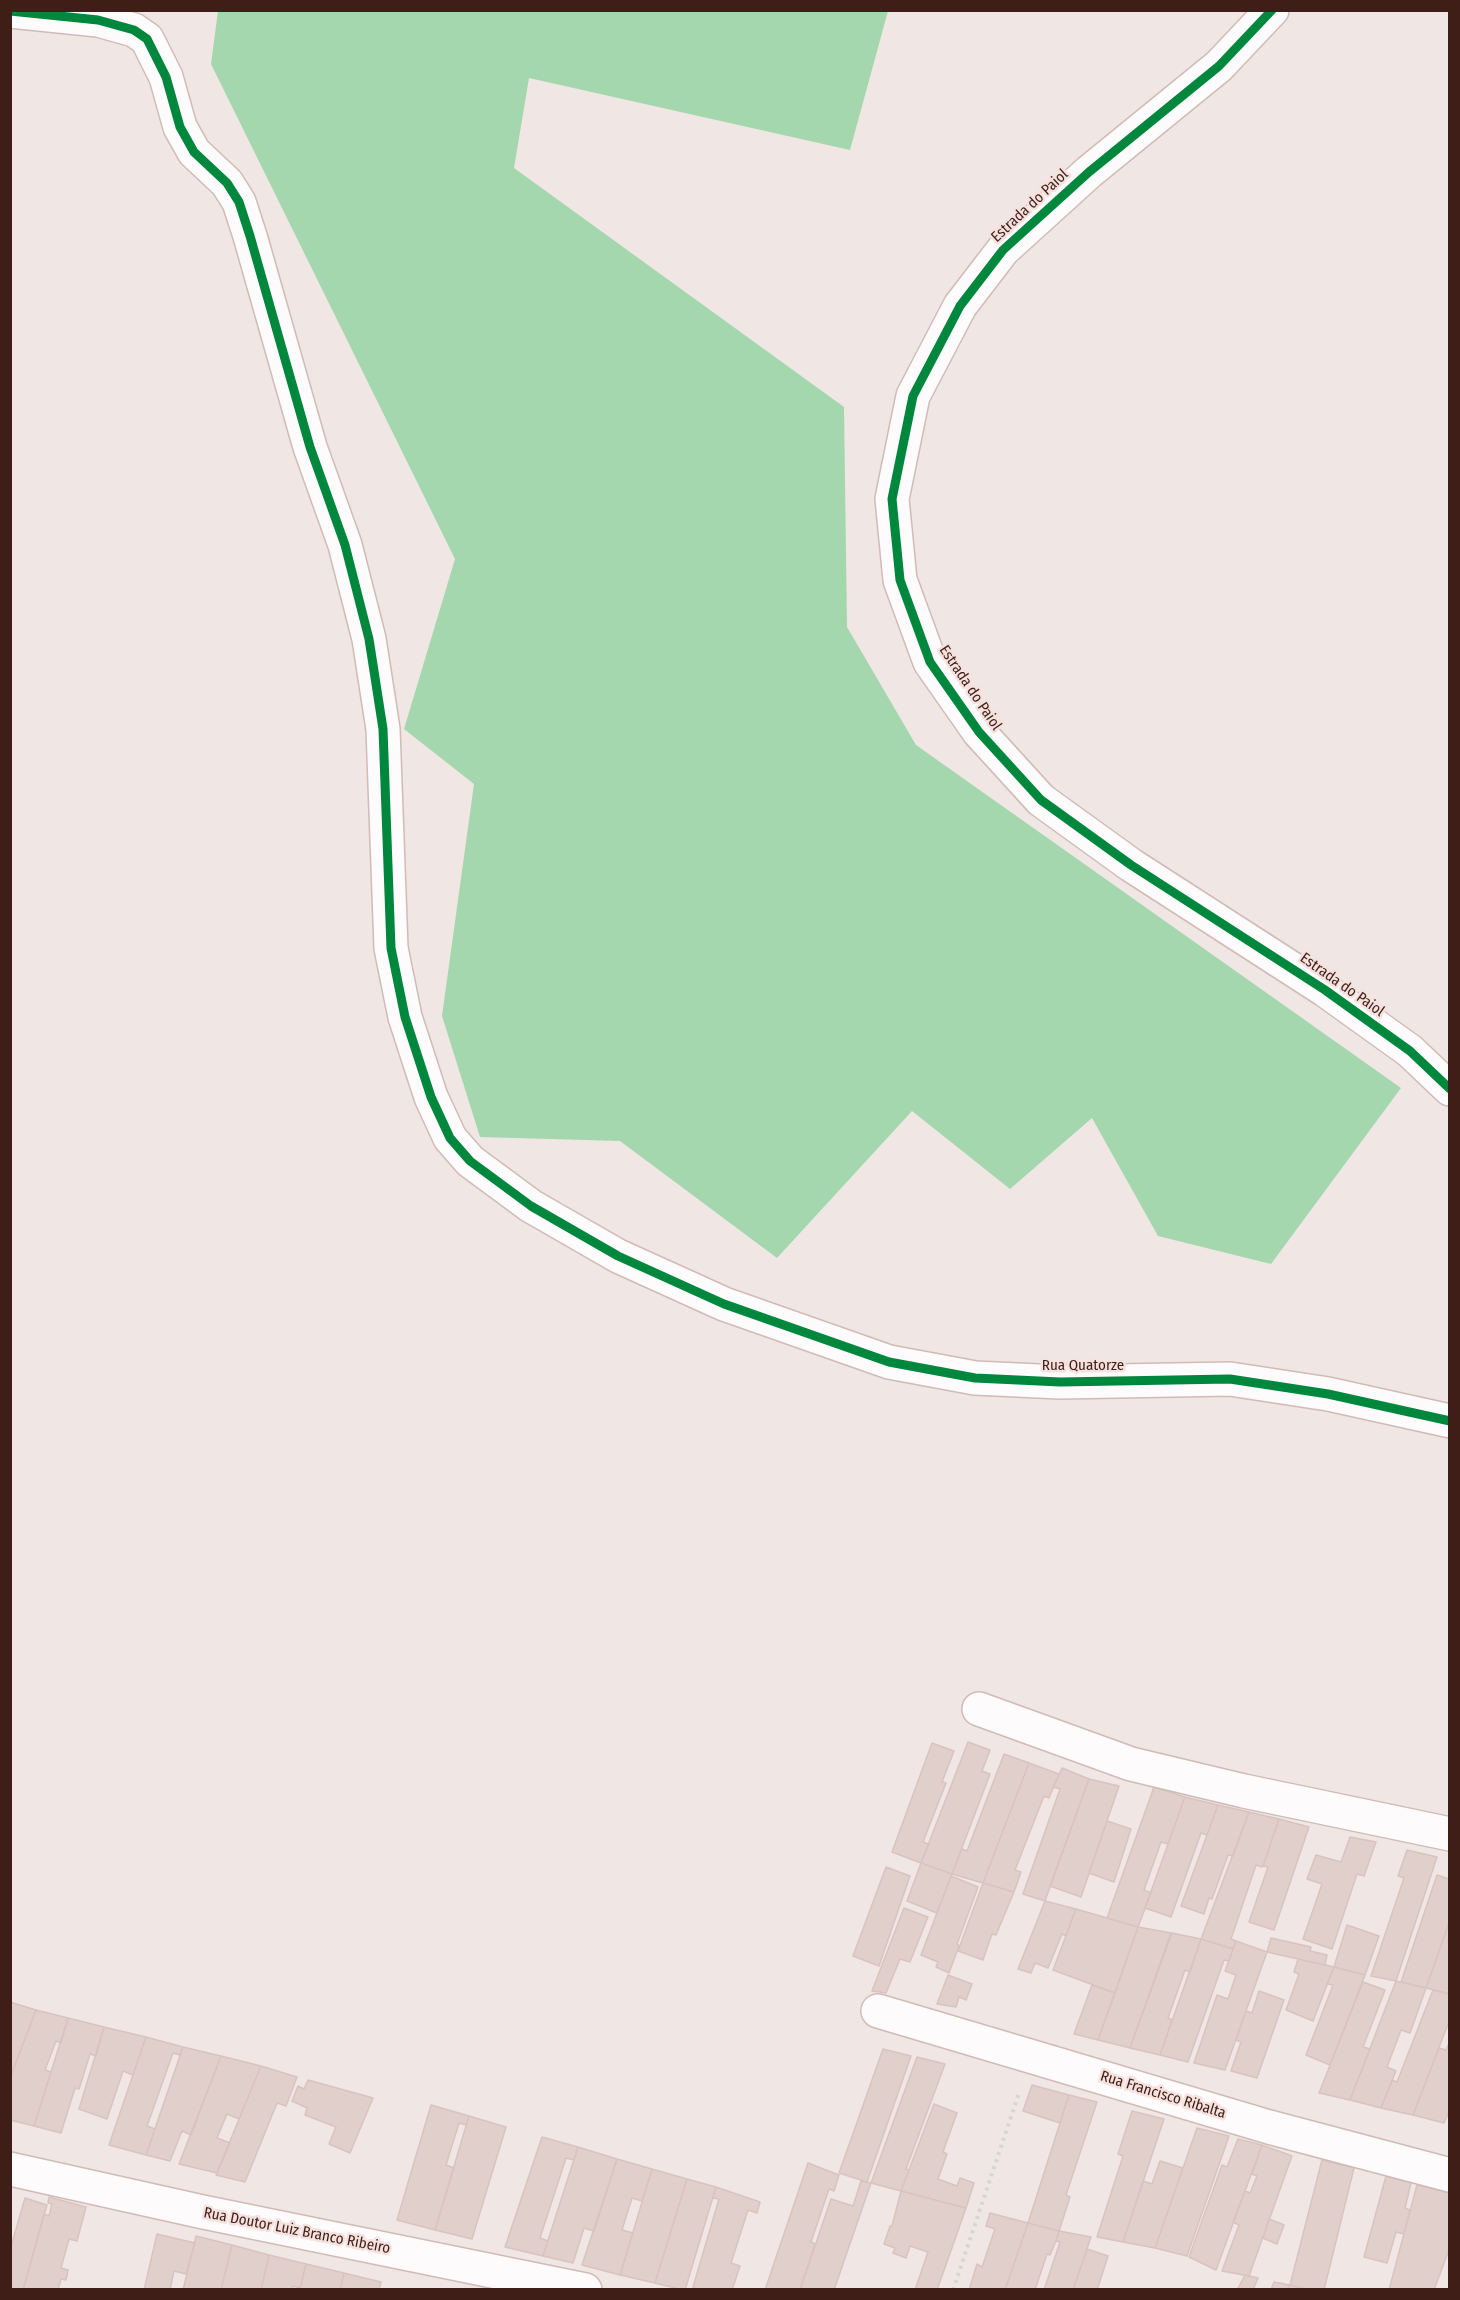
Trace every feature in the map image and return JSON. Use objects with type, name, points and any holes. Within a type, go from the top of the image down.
[{"type":"street","name":"Estrada do Paiol","points":[[1272,10],[1219,66],[1089,172],[1003,250],[960,306],[913,396],[892,499],[900,580],[930,662],[979,732],[1041,800],[1131,865],[1325,990],[1410,1051],[1449,1089]]},
{"type":"street","name":"Rua Quatorze","points":[[10,11],[98,20],[134,30],[147,39],[166,77],[180,127],[194,152],[227,183],[238,202],[250,236],[310,447],[345,545],[369,639],[383,729],[390,948],[405,1017],[431,1097],[450,1138],[470,1161],[531,1206],[618,1256],[724,1304],[889,1362],[975,1378],[1060,1382],[1230,1379],[1328,1394],[1449,1421]]},
{"type":"street","points":[[979,1709],[1131,1764],[1244,1791],[1449,1834]]},
{"type":"street","name":"Rua Francisco Ribalta","points":[[879,2011],[1269,2127],[1449,2175]]},
{"type":"street","name":"Rua Doutor Luiz Branco Ribeiro","points":[[10,2169],[203,2212],[585,2289]]},
{"type":"path","points":[[953,2289],[1031,2055]]},
{"type":"green space","points":[[218,11],[888,11],[850,150],[529,78],[514,168],[844,407],[847,627],[916,745],[1401,1088],[1271,1264],[1158,1236],[1092,1118],[1010,1189],[912,1111],[777,1258],[620,1141],[480,1137],[442,1016],[474,784],[404,729],[455,559],[211,64]]},
{"type":"building","points":[[968,1742],[990,1750],[982,1771],[990,1774],[952,1874],[921,1863]]},
{"type":"building","points":[[932,1743],[954,1751],[942,1782],[946,1783],[923,1842],[929,1844],[921,1863],[892,1852]]},
{"type":"building","points":[[1004,1754],[1029,1763],[983,1883],[952,1874],[962,1849],[967,1851]]},
{"type":"building","points":[[1029,1763],[1059,1774],[1049,1798],[1044,1796],[1015,1870],[1021,1872],[1014,1892],[983,1883]]},
{"type":"building","points":[[1062,1768],[1089,1779],[1045,1901],[1023,1894],[1060,1789],[1053,1787]]},
{"type":"building","points":[[1089,1779],[1119,1786],[1081,1897],[1050,1886]]},
{"type":"building","points":[[1154,1787],[1185,1797],[1168,1844],[1161,1842],[1144,1890],[1151,1893],[1138,1927],[1107,1918]]},
{"type":"building","points":[[1185,1797],[1218,1805],[1207,1835],[1201,1833],[1171,1917],[1145,1908]]},
{"type":"building","points":[[1218,1805],[1249,1812],[1233,1856],[1228,1855],[1204,1914],[1181,1906]]},
{"type":"building","points":[[1249,1812],[1279,1819],[1263,1866],[1256,1865],[1231,1939],[1236,1941],[1233,1949],[1201,1939]]},
{"type":"building","points":[[1279,1819],[1309,1827],[1274,1930],[1249,1922],[1268,1867],[1263,1866]]},
{"type":"building","points":[[1107,1821],[1131,1829],[1114,1882],[1089,1873]]},
{"type":"building","points":[[1350,1837],[1376,1842],[1364,1876],[1357,1874],[1332,1949],[1303,1939],[1322,1884],[1307,1879],[1316,1855],[1341,1862]]},
{"type":"building","points":[[1407,1850],[1437,1857],[1396,1981],[1371,1976],[1404,1878],[1398,1876]]},
{"type":"building","points":[[921,1863],[952,1874],[937,1913],[907,1901]]},
{"type":"building","points":[[886,1867],[910,1876],[879,1966],[853,1956]]},
{"type":"building","points":[[1437,1875],[1449,1879],[1450,1877],[1450,1920],[1426,1988],[1401,1982]]},
{"type":"building","points":[[951,1876],[978,1887],[949,1973],[936,1967],[938,1962],[921,1955]]},
{"type":"building","points":[[983,1883],[1014,1892],[996,1935],[992,1934],[983,1960],[958,1951]]},
{"type":"building","points":[[1045,1901],[1076,1909],[1066,1936],[1062,1934],[1048,1968],[1035,1963],[1031,1973],[1018,1969]]},
{"type":"building","points":[[904,1908],[928,1917],[910,1962],[900,1959],[886,1993],[872,1991]]},
{"type":"building","points":[[1076,1909],[1138,1927],[1115,1993],[1053,1970]]},
{"type":"building","points":[[1450,1920],[1450,1994],[1426,1988]]},
{"type":"building","points":[[1347,1925],[1379,1936],[1365,1975],[1334,1967]]},
{"type":"building","points":[[1138,1927],[1171,1933],[1130,2048],[1098,2040]]},
{"type":"building","points":[[1172,1933],[1201,1939],[1190,1972],[1185,1970],[1168,2018],[1172,2020],[1160,2055],[1130,2048]]},
{"type":"building","points":[[1271,1938],[1311,1947],[1310,1951],[1327,1955],[1325,1965],[1267,1952]]},
{"type":"building","points":[[1201,1939],[1233,1949],[1229,1961],[1224,1960],[1188,2062],[1160,2055]]},
{"type":"building","points":[[1236,1941],[1267,1952],[1225,2070],[1194,2063],[1217,1995],[1228,1999],[1236,1975],[1225,1971]]},
{"type":"building","points":[[1298,1959],[1334,1967],[1313,2021],[1286,2010],[1299,1974],[1294,1972]]},
{"type":"building","points":[[1334,1967],[1365,1975],[1330,2065],[1306,2055],[1333,1985],[1327,1984]]},
{"type":"building","points":[[948,1975],[972,1984],[966,2000],[959,1997],[956,2007],[937,2004]]},
{"type":"building","points":[[1396,1981],[1426,1988],[1410,2033],[1401,2030],[1387,2067],[1396,2071],[1381,2108],[1350,2100]]},
{"type":"building","points":[[1363,1982],[1385,1990],[1363,2047],[1370,2049],[1350,2100],[1319,2093]]},
{"type":"building","points":[[1092,1985],[1115,1993],[1098,2040],[1074,2034]]},
{"type":"building","points":[[1433,1990],[1450,1994],[1450,2019],[1413,2115],[1381,2108],[1392,2080],[1397,2082]]},
{"type":"building","points":[[1259,1991],[1284,2000],[1257,2078],[1231,2071],[1241,2042],[1236,2040],[1246,2011],[1252,2013]]},
{"type":"building","points":[[10,2002],[36,2010],[10,2078]]},
{"type":"building","points":[[36,2010],[68,2018],[61,2043],[56,2041],[45,2070],[51,2072],[34,2126],[10,2120],[10,2078]]},
{"type":"building","points":[[68,2018],[104,2027],[96,2056],[90,2054],[79,2089],[75,2088],[61,2133],[34,2126]]},
{"type":"building","points":[[104,2027],[146,2037],[133,2075],[123,2071],[107,2119],[79,2109]]},
{"type":"building","points":[[146,2037],[183,2047],[180,2055],[173,2053],[147,2126],[155,2129],[146,2155],[109,2145]]},
{"type":"building","points":[[1450,2041],[1450,2109],[1444,2123],[1413,2115],[1439,2048],[1446,2050]]},
{"type":"building","points":[[183,2047],[221,2056],[191,2135],[182,2131],[170,2161],[146,2155]]},
{"type":"building","points":[[883,2049],[911,2056],[867,2182],[839,2173]]},
{"type":"building","points":[[221,2056],[261,2066],[239,2119],[227,2114],[217,2138],[230,2143],[217,2173],[179,2164]]},
{"type":"building","points":[[917,2057],[945,2064],[906,2169],[909,2170],[901,2191],[871,2183]]},
{"type":"building","points":[[261,2066],[297,2077],[286,2106],[277,2103],[245,2182],[216,2175]]},
{"type":"building","points":[[308,2080],[373,2098],[350,2153],[329,2144],[336,2127],[305,2115],[307,2108],[292,2101],[298,2086],[304,2089]]},
{"type":"building","points":[[1032,2085],[1069,2095],[1060,2123],[1023,2111]]},
{"type":"building","points":[[1069,2095],[1097,2102],[1066,2195],[1070,2197],[1059,2231],[1028,2223]]},
{"type":"building","points":[[934,2104],[957,2113],[943,2152],[947,2154],[938,2179],[957,2186],[960,2178],[974,2183],[966,2208],[901,2191]]},
{"type":"building","points":[[431,2105],[469,2116],[466,2125],[459,2123],[446,2165],[454,2168],[435,2230],[397,2220]]},
{"type":"building","points":[[1132,2111],[1164,2119],[1123,2242],[1097,2237],[1123,2156],[1118,2154]]},
{"type":"building","points":[[469,2116],[506,2127],[472,2239],[435,2230]]},
{"type":"building","points":[[1197,2128],[1229,2136],[1187,2256],[1155,2248]]},
{"type":"building","points":[[542,2137],[578,2147],[574,2160],[566,2158],[540,2238],[548,2241],[543,2256],[505,2247]]},
{"type":"building","points":[[1238,2139],[1262,2145],[1216,2270],[1189,2257],[1222,2165],[1227,2167]]},
{"type":"building","points":[[1262,2145],[1292,2156],[1249,2276],[1222,2271],[1239,2225],[1233,2222],[1245,2191],[1250,2193],[1257,2176],[1252,2174]]},
{"type":"building","points":[[578,2147],[617,2159],[594,2231],[584,2228],[573,2263],[543,2256]]},
{"type":"building","points":[[617,2159],[652,2169],[642,2201],[632,2198],[622,2230],[633,2233],[620,2275],[582,2265]]},
{"type":"building","points":[[1322,2160],[1354,2168],[1324,2290],[1310,2290],[1290,2285]]},
{"type":"building","points":[[1160,2161],[1183,2168],[1155,2248],[1123,2242],[1143,2181],[1152,2184]]},
{"type":"building","points":[[808,2163],[839,2175],[834,2191],[829,2189],[811,2242],[815,2244],[800,2290],[765,2290]]},
{"type":"building","points":[[652,2169],[687,2179],[655,2283],[620,2275]]},
{"type":"building","points":[[1386,2176],[1411,2183],[1405,2208],[1410,2210],[1404,2234],[1396,2232],[1387,2263],[1364,2257]]},
{"type":"building","points":[[687,2179],[716,2187],[685,2290],[683,2290],[655,2283]]},
{"type":"building","points":[[861,2181],[871,2183],[834,2290],[800,2290],[831,2199],[853,2206]]},
{"type":"building","points":[[1417,2185],[1450,2193],[1450,2247],[1434,2290],[1389,2290]]},
{"type":"building","points":[[716,2187],[760,2202],[757,2213],[748,2210],[731,2263],[740,2266],[732,2290],[700,2290],[693,2287],[719,2199],[713,2198]]},
{"type":"building","points":[[901,2191],[966,2208],[937,2290],[915,2290],[928,2252],[910,2246],[906,2258],[893,2253],[895,2248],[884,2244],[890,2226],[892,2226]]},
{"type":"building","points":[[49,2197],[86,2207],[77,2241],[69,2239],[61,2268],[68,2270],[66,2280],[61,2279],[58,2290],[23,2290],[44,2214],[49,2216],[52,2204],[48,2203]]},
{"type":"building","points":[[25,2198],[47,2205],[23,2290],[10,2290],[10,2250]]},
{"type":"building","points":[[990,2213],[1028,2223],[1005,2290],[969,2290],[977,2264],[982,2267],[995,2229],[986,2226]]},
{"type":"building","points":[[1269,2219],[1284,2225],[1277,2244],[1263,2238]]},
{"type":"building","points":[[1028,2223],[1059,2231],[1056,2241],[1050,2255],[1047,2254],[1035,2290],[1005,2290]]},
{"type":"building","points":[[1059,2231],[1091,2237],[1073,2290],[1044,2290],[1060,2242],[1056,2241]]},
{"type":"building","points":[[157,2234],[195,2243],[186,2274],[174,2271],[170,2290],[144,2290]]},
{"type":"building","points":[[196,2236],[232,2245],[221,2290],[183,2290]]},
{"type":"building","points":[[232,2245],[269,2255],[261,2290],[221,2290]]},
{"type":"building","points":[[1087,2249],[1108,2256],[1097,2290],[1073,2290]]},
{"type":"building","points":[[269,2255],[306,2264],[300,2288],[293,2286],[292,2290],[261,2290]]},
{"type":"building","points":[[306,2264],[344,2273],[340,2290],[300,2290]]},
{"type":"building","points":[[344,2273],[381,2282],[379,2290],[340,2290]]},
{"type":"building","points":[[1245,2275],[1258,2278],[1253,2290],[1237,2290]]},
{"type":"building","points":[[1274,2282],[1290,2285],[1287,2290],[1271,2290]]},
{"type":"building","points":[[1290,2285],[1310,2290],[1287,2290]]},
{"type":"cycle path","points":[[1272,10],[1219,66],[1089,172],[1003,250],[960,306],[913,396],[892,499],[900,580],[930,662],[979,732],[1041,800],[1131,865],[1325,990],[1410,1051],[1450,1089]]},
{"type":"cycle path","points":[[10,11],[98,20],[134,30],[147,39],[166,77],[180,127],[194,152],[227,183],[239,202],[310,447],[345,545],[369,639],[383,729],[391,948],[405,1017],[431,1097],[450,1138],[470,1161],[531,1206],[618,1256],[724,1304],[889,1362],[975,1378],[1060,1382],[1230,1379],[1328,1394],[1450,1421]]}]
